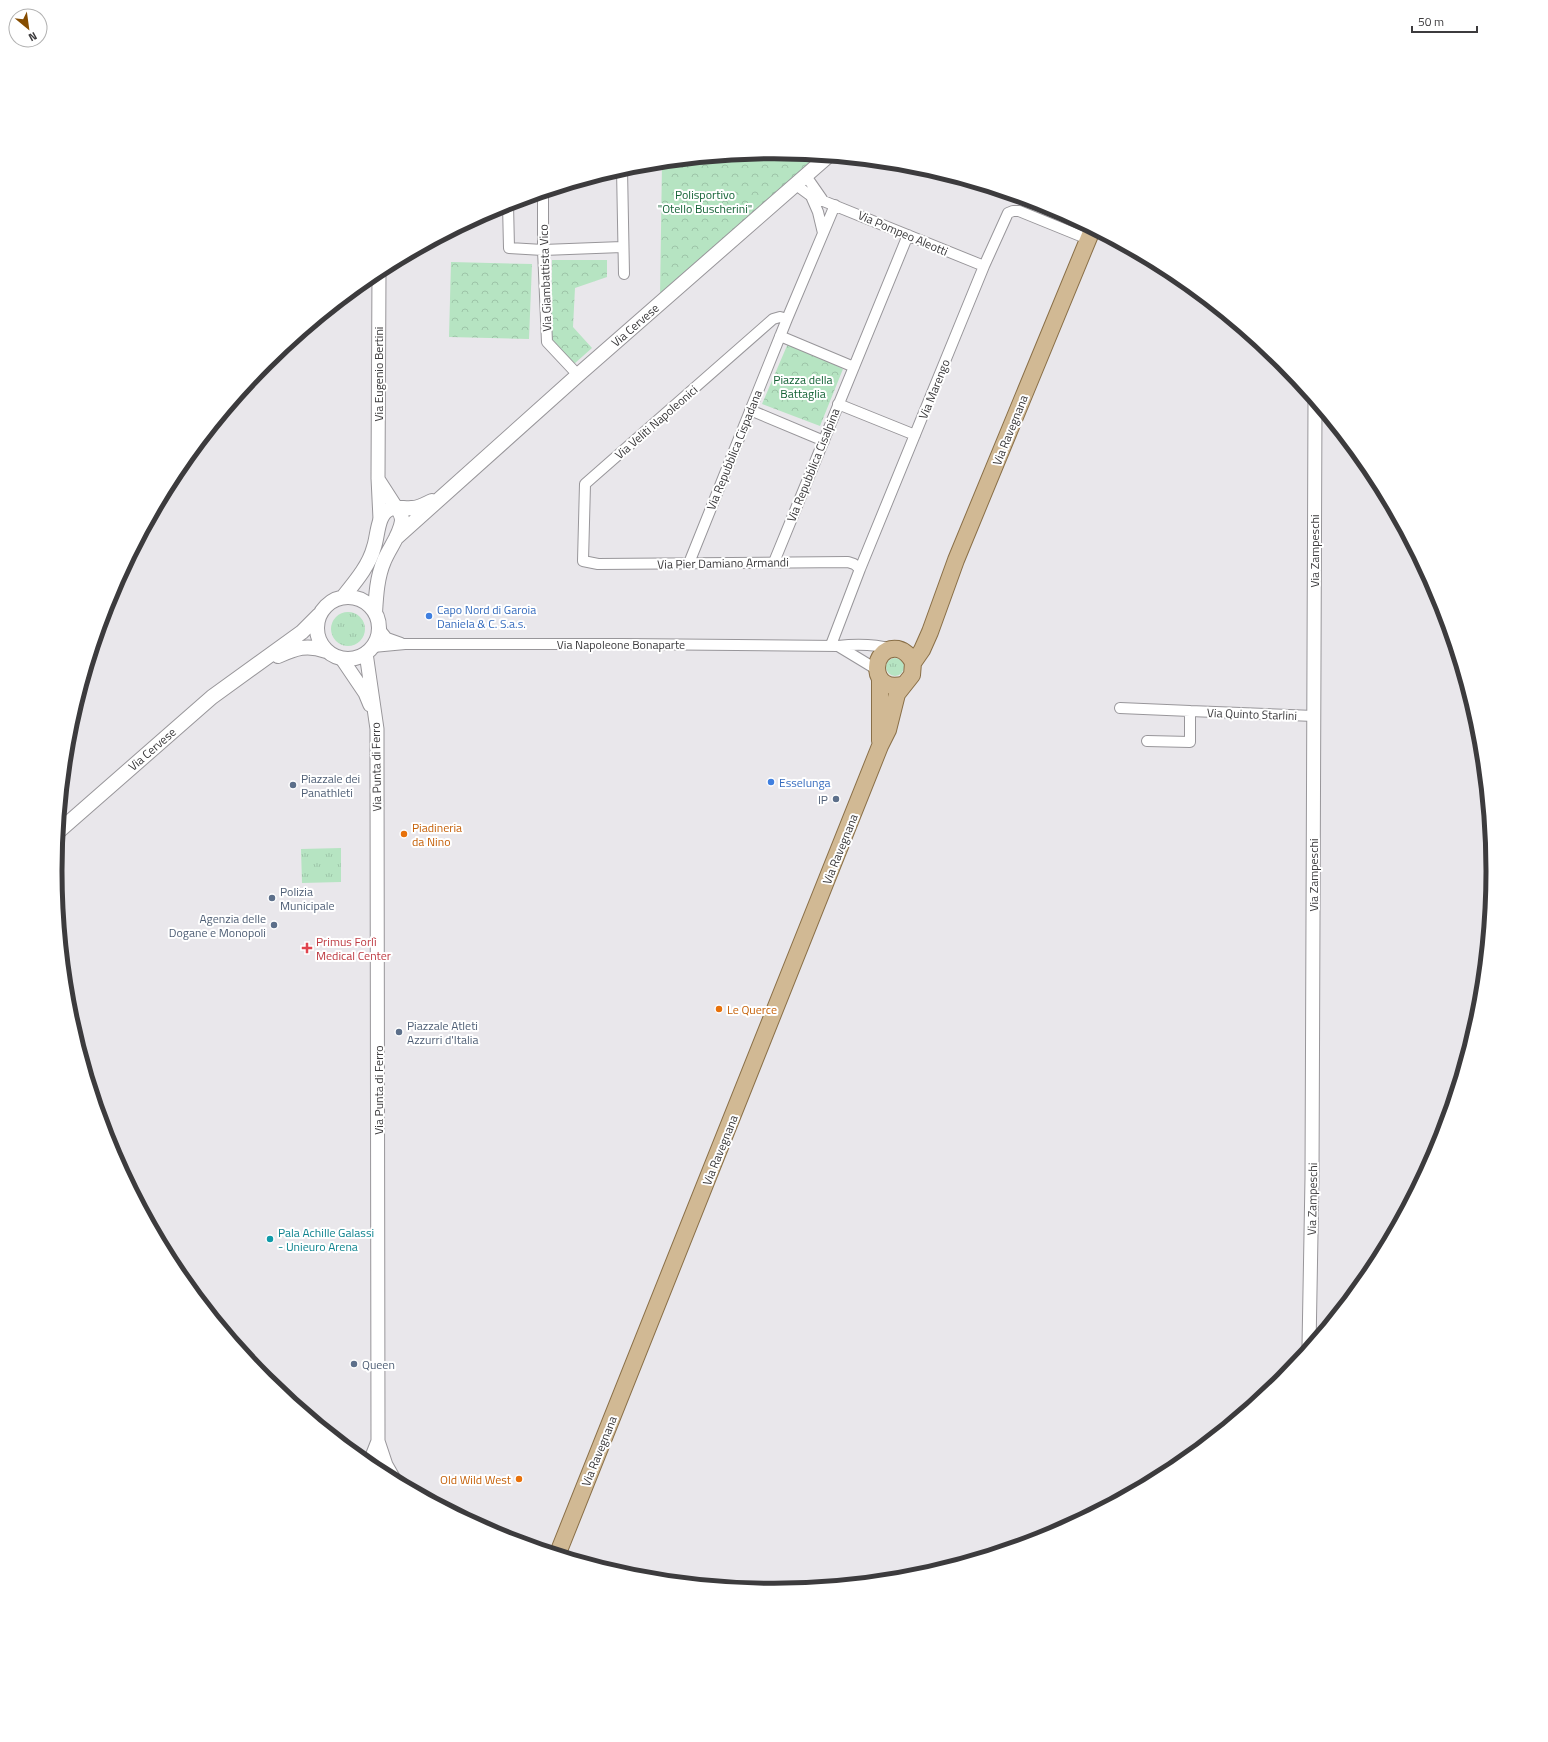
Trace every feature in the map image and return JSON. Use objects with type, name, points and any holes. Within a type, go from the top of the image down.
[{"type":"main road","name":"Via Cervese","points":[[396,538],[578,375],[822,161]]},
{"type":"main road","name":"Via Ravegnana","points":[[913,663],[922,650],[930,632],[956,560],[1090,234]]},
{"type":"main road","name":"Via Cervese","points":[[396,508],[419,507],[444,494]]},
{"type":"main road","name":"Via Cervese","points":[[379,628],[375,613],[381,569],[387,553],[396,538],[402,520],[401,512],[396,508]]},
{"type":"main road","points":[[380,520],[385,512],[396,508]]},
{"type":"main road","name":"Via Cervese","points":[[64,827],[212,696],[302,632],[330,602],[343,597],[370,560],[378,535],[380,520]]},
{"type":"main road","points":[[343,597],[360,599],[371,607],[375,613]]},
{"type":"main road","points":[[319,615],[317,634],[320,643],[326,651]]},
{"type":"main road","points":[[342,659],[354,659],[369,650],[376,640],[379,628]]},
{"type":"main road","points":[[896,650],[909,655],[913,663],[912,675],[905,684],[889,686],[878,674],[880,657],[884,652],[896,650],[915,643],[930,632]]},
{"type":"main road","name":"Via Cervese","points":[[248,670],[275,657],[303,647],[315,646],[333,656],[342,659]]},
{"type":"main road","name":"Via Ravegnana","points":[[878,674],[880,746]]},
{"type":"main road","name":"Via Ravegnana","points":[[559,1549],[880,746],[888,730],[897,694],[905,684]]},
{"type":"street","points":[[622,176],[622,247],[624,274]]},
{"type":"street","points":[[801,180],[811,196],[818,212],[823,233]]},
{"type":"street","points":[[801,180],[822,199]]},
{"type":"street","name":"Via Pompeo Aleotti","points":[[811,196],[822,199],[984,266]]},
{"type":"street","name":"Via Giambattista Vico","points":[[543,198],[543,250],[547,342],[578,375]]},
{"type":"street","name":"Via Repubblica Cispadana","points":[[689,563],[780,336],[835,205]]},
{"type":"street","points":[[508,211],[509,248],[543,250],[622,247]]},
{"type":"street","name":"Via Marengo","points":[[834,646],[860,570],[984,266],[1008,213],[1018,211],[1090,234]]},
{"type":"street","name":"Via Repubblica Cisalpina","points":[[774,562],[908,235]]},
{"type":"street","name":"Via Eugenio Bertini","points":[[379,278],[378,478],[380,520]]},
{"type":"street","name":"Via Veliti Napoleonici","points":[[583,561],[586,484],[773,319],[780,317],[787,319]]},
{"type":"street","points":[[780,336],[854,367]]},
{"type":"street","points":[[838,404],[915,435]]},
{"type":"street","name":"Via Zampeschi","points":[[1309,1340],[1312,1178],[1315,409]]},
{"type":"street","points":[[750,410],[824,441]]},
{"type":"street","points":[[378,478],[396,508]]},
{"type":"street","name":"Via Pier Damiano Armandi","points":[[583,561],[598,564],[848,562],[854,564],[860,570]]},
{"type":"street","name":"Via Napoleone Bonaparte","points":[[379,628],[387,638],[405,644]]},
{"type":"street","name":"Via Napoleone Bonaparte","points":[[369,650],[405,644],[834,646],[854,644],[881,645],[896,650]]},
{"type":"street","name":"Via Napoleone Bonaparte","points":[[834,646],[878,674]]},
{"type":"street","name":"Via Punta di Ferro","points":[[369,650],[377,729],[378,761],[378,1441],[371,1458]]},
{"type":"street","name":"Via Punta di Ferro","points":[[342,659],[365,693],[375,715]]},
{"type":"street","name":"Via Quinto Starlini","points":[[1120,708],[1314,716]]},
{"type":"street","name":"Via Quinto Starlini","points":[[1147,741],[1190,742],[1190,711]]},
{"type":"street","points":[[378,1441],[389,1470]]},
{"type":"green space","name":"Polisportivo \"Otello Buscherini\"","points":[[774,159],[816,161],[660,297],[662,168],[727,161]]},
{"type":"green space","points":[[552,260],[607,260],[607,277],[575,288],[573,327],[592,348],[574,364],[551,339]]},
{"type":"green space","points":[[451,262],[532,264],[529,339],[449,337]]},
{"type":"green space","name":"Piazza della Battaglia","points":[[789,341],[843,369],[820,426],[762,404]]},
{"type":"green space","points":[[345,612],[351,612],[355,613],[362,619],[365,629],[364,636],[358,643],[351,646],[345,646],[341,645],[334,639],[331,632],[331,626],[332,622],[338,615]]},
{"type":"green space","points":[[895,658],[901,661],[904,667],[901,673],[895,676],[889,673],[886,667],[889,661]]},
{"type":"green space","points":[[341,848],[341,882],[302,883],[301,849]]},
{"type":"place","name":"Capo Nord di Garoia Daniela & C. S.a.s.","points":[[429,616]]},
{"type":"place","name":"Esselunga","points":[[771,782]]},
{"type":"place","name":"Piazzale dei Panathleti","points":[[293,785]]},
{"type":"place","name":"IP","points":[[836,799]]},
{"type":"place","name":"Piadineria da Nino","points":[[404,834]]},
{"type":"place","name":"Polizia Municipale","points":[[272,898]]},
{"type":"place","name":"Agenzia delle Dogane e Monopoli","points":[[274,925]]},
{"type":"place","name":"Primus Forlì Medical Center","points":[[307,948]]},
{"type":"place","name":"Le Querce","points":[[719,1009]]},
{"type":"place","name":"Piazzale Atleti Azzurri d'Italia","points":[[399,1032]]},
{"type":"place","name":"Pala Achille Galassi - Unieuro Arena","points":[[270,1239]]},
{"type":"place","name":"Queen","points":[[354,1364]]},
{"type":"place","name":"Old Wild West","points":[[519,1479]]}]
